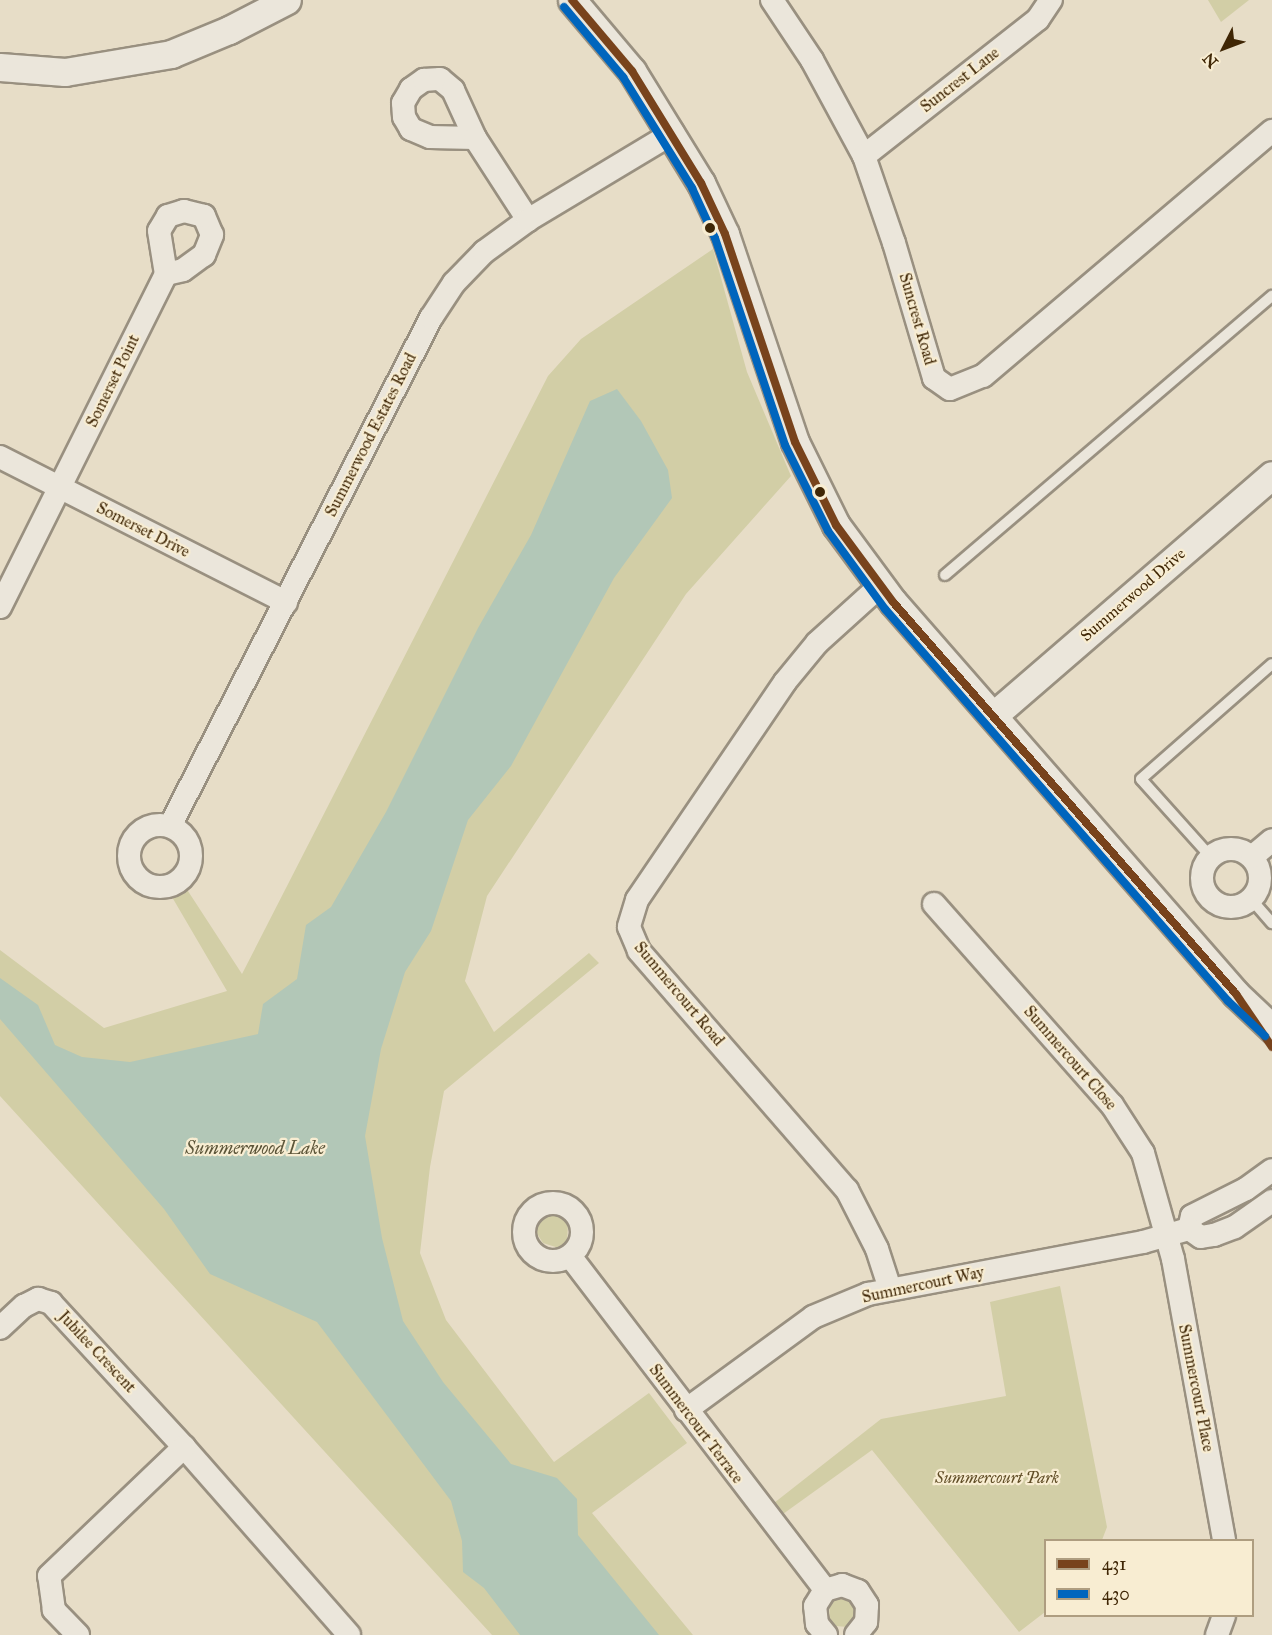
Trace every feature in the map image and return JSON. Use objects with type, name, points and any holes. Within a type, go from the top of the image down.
[{"type":"street","points":[[0,67],[65,72],[171,54],[229,30],[287,0]]},
{"type":"street","points":[[572,0],[632,71],[673,133],[725,234],[795,442],[836,525],[880,586],[1236,994],[1272,1028]]},
{"type":"street","name":"Suncrest Road","points":[[772,0],[812,60],[864,156],[894,243],[934,378],[939,385],[958,389],[983,376],[1272,131]]},
{"type":"street","name":"Suncrest Lane","points":[[864,156],[1038,19],[1051,0]]},
{"type":"street","name":"Summerwood Estates Road","points":[[170,826],[442,299],[484,252],[528,220],[673,133]]},
{"type":"street","points":[[475,138],[528,220]]},
{"type":"street","name":"Somerset Point","points":[[0,607],[166,274]]},
{"type":"street","name":"Somerset Drive","points":[[0,457],[286,602]]},
{"type":"street","name":"Summerwood Drive","points":[[994,715],[1272,475]]},
{"type":"street","name":"Summercourt Road","points":[[880,586],[817,643],[785,682],[638,900],[629,927],[639,951],[847,1190],[877,1249],[890,1289]]},
{"type":"street","points":[[1252,857],[1272,840]]},
{"type":"street","points":[[1227,849],[1245,852],[1252,857],[1260,874],[1251,899],[1234,907],[1209,898],[1201,881],[1210,856],[1227,849]]},
{"type":"street","name":"Summercourt Close","points":[[934,904],[1124,1119],[1178,1232]]},
{"type":"street","points":[[1236,994],[1272,1047]]},
{"type":"street","points":[[1178,1232],[1192,1216],[1246,1189],[1272,1170]]},
{"type":"street","name":"Summercourt Way","points":[[686,1410],[813,1317],[890,1289],[1178,1232],[1201,1237],[1214,1235],[1235,1227],[1272,1202]]},
{"type":"street","name":"Summercourt Place","points":[[1178,1232],[1224,1539]]},
{"type":"street","name":"Summercourt Terrace","points":[[570,1256],[825,1590]]},
{"type":"street","name":"Jubilee Crescent","points":[[0,1328],[24,1306],[38,1299],[51,1303],[184,1447],[349,1635]]},
{"type":"street","points":[[78,1635],[54,1610],[49,1576],[184,1447]]},
{"type":"street","points":[[826,1635],[814,1615],[819,1597],[825,1590],[850,1587],[864,1597],[868,1614],[856,1635]]},
{"type":"street","points":[[1217,1635],[1224,1617]]},
{"type":"lane","points":[[945,575],[1272,296]]},
{"type":"lane","points":[[1210,856],[1142,779],[1272,664]]},
{"type":"lane","points":[[1251,899],[1272,923]]},
{"type":"green space","points":[[1208,0],[1249,0],[1221,22]]},
{"type":"green space","points":[[713,249],[747,372],[791,476],[686,594],[487,896],[465,981],[494,1032],[589,953],[599,963],[444,1091],[430,1167],[420,1253],[446,1320],[554,1462],[649,1393],[687,1443],[592,1513],[693,1635],[492,1635],[0,1096],[0,950],[104,1028],[227,991],[172,897],[186,888],[242,974],[548,376],[581,339]]},
{"type":"green space","points":[[551,1213],[560,1215],[568,1223],[567,1244],[562,1249],[543,1243],[536,1232],[539,1220]]},
{"type":"green space","name":"Summercourt Park","points":[[1060,1286],[1107,1527],[1102,1539],[1044,1539],[1044,1613],[1019,1632],[872,1450],[783,1514],[774,1503],[881,1419],[1006,1396],[990,1302]]},
{"type":"green space","points":[[830,1597],[847,1599],[855,1605],[856,1619],[848,1627],[835,1626],[829,1621]]},
{"type":"water","name":"Summerwood Lake","points":[[617,389],[641,421],[668,470],[672,498],[614,578],[511,766],[468,820],[431,931],[405,972],[381,1049],[365,1136],[382,1238],[403,1321],[443,1382],[511,1464],[557,1478],[577,1499],[578,1535],[659,1635],[520,1635],[484,1588],[463,1572],[462,1541],[451,1501],[317,1322],[210,1274],[164,1209],[0,1019],[0,978],[38,1005],[55,1045],[82,1057],[130,1062],[258,1034],[263,1004],[297,979],[306,925],[331,907],[386,812],[478,628],[531,535],[590,401]]},
{"type":"transit line","name":"431","points":[[572,0],[632,71],[701,183],[725,234],[795,442],[836,525],[893,602],[1236,994],[1272,1047]]},
{"type":"transit line","name":"430","points":[[564,7],[623,77],[692,188],[715,238],[785,445],[828,531],[885,609],[1228,1001],[1265,1036]]}]
